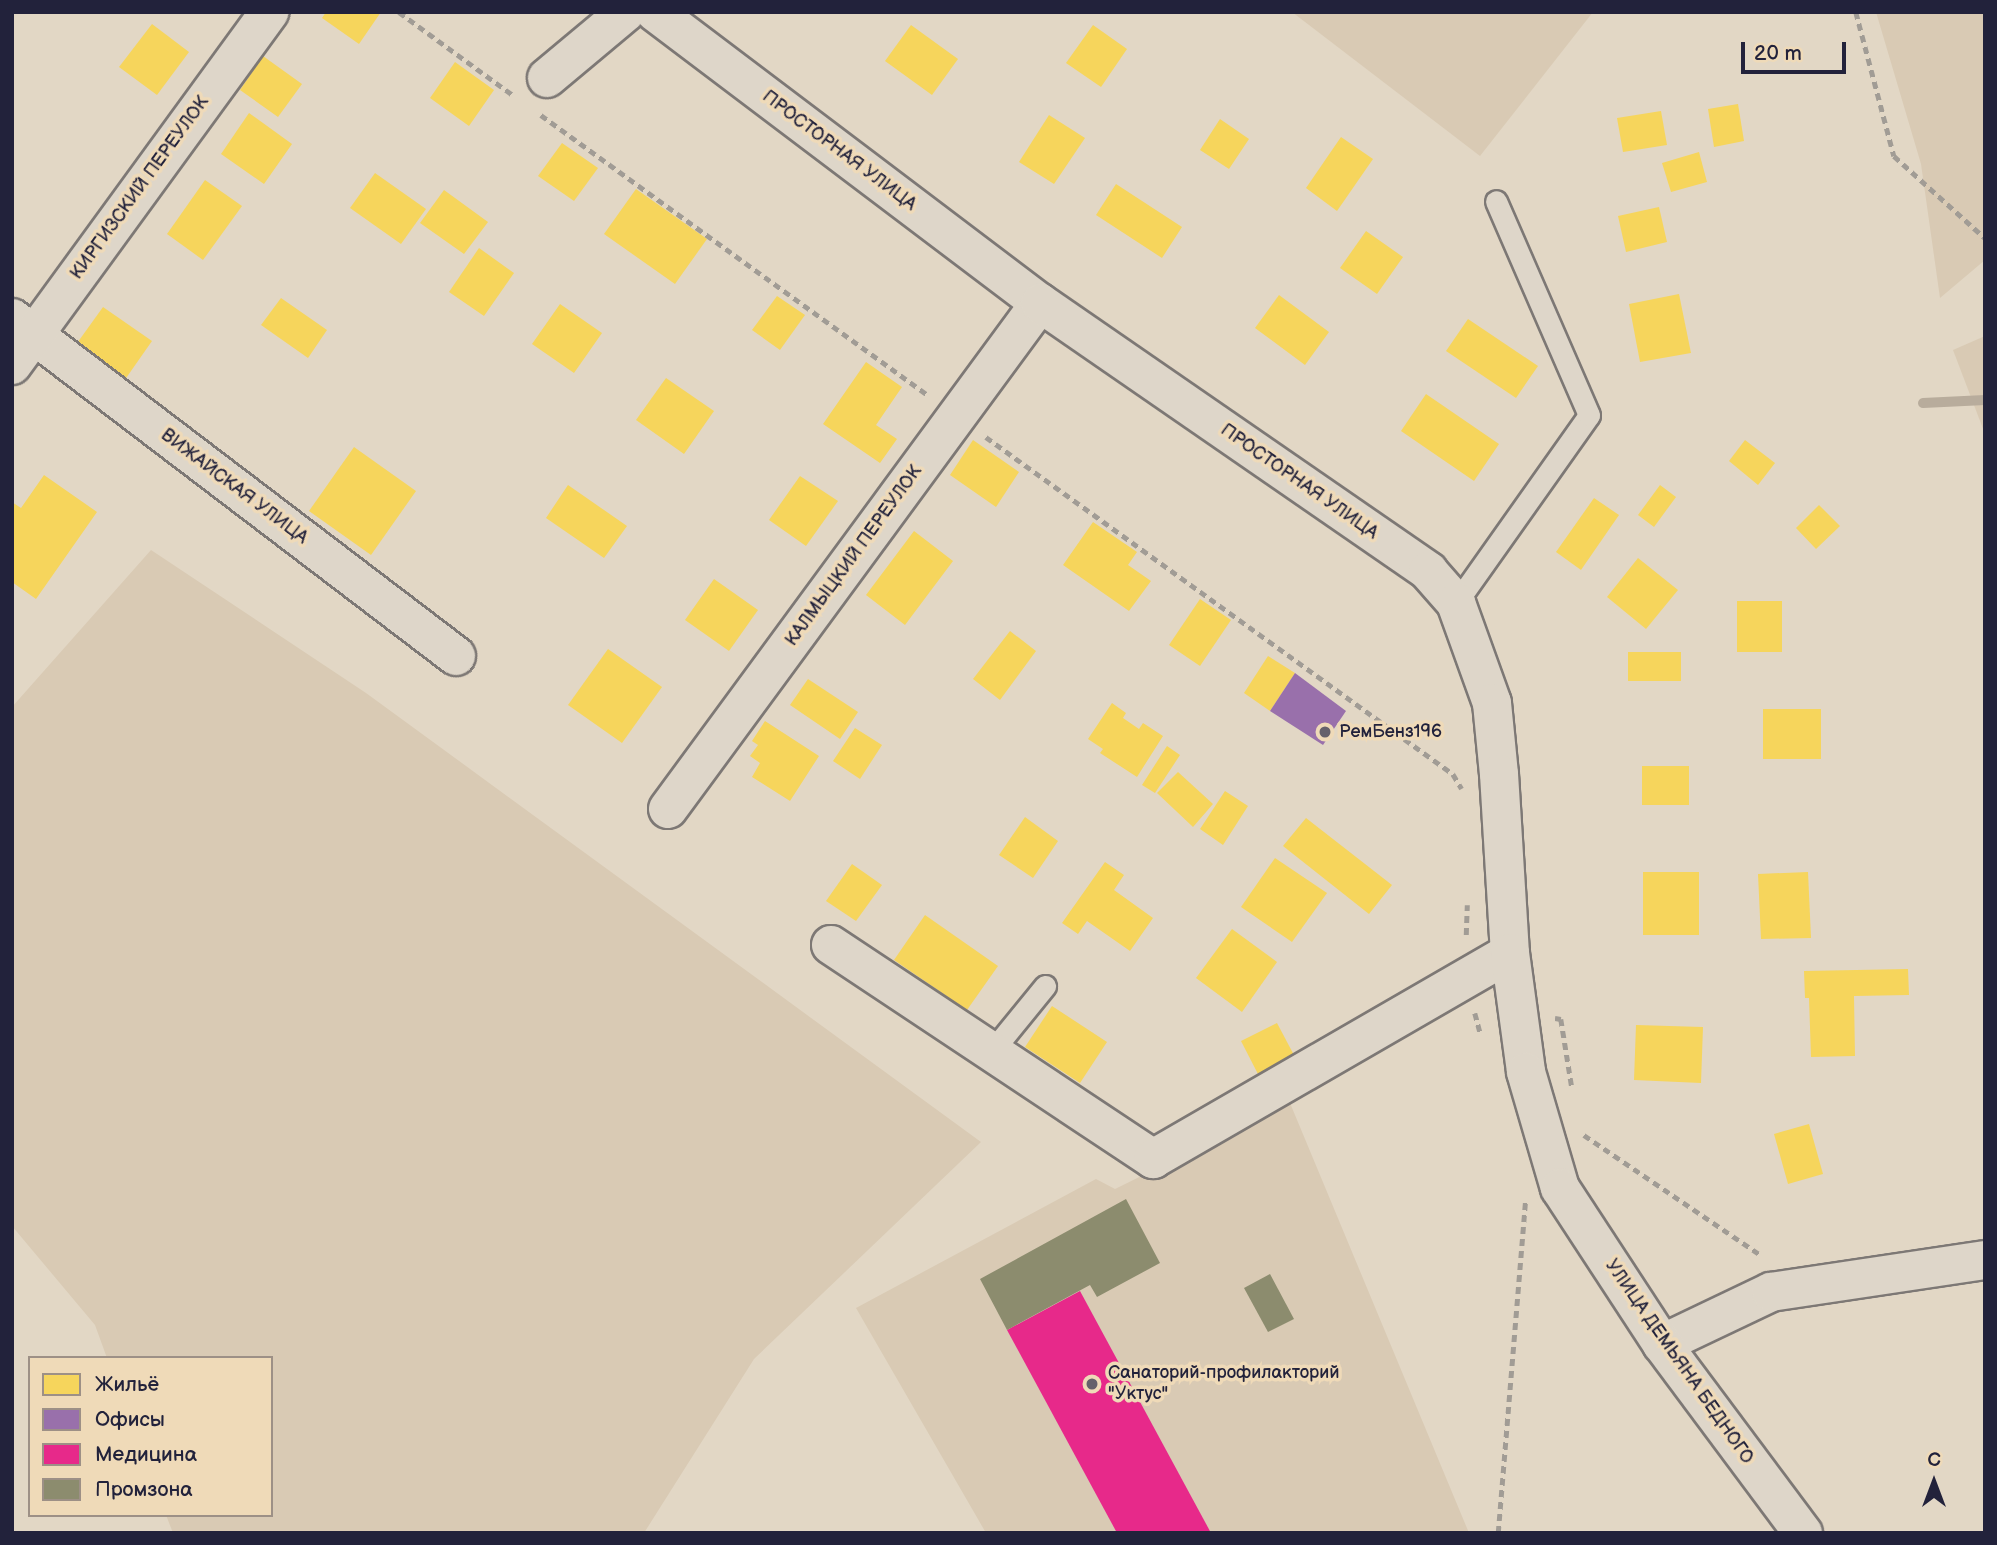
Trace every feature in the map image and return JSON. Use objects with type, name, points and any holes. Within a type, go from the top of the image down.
[{"type":"street","name":"КИРГИЗСКИЙ ПЕРЕУЛОК","points":[[19,339],[269,12]]},
{"type":"street","points":[[534,96],[626,12]]},
{"type":"street","name":"ПРОСТОРНАЯ УЛИЦА","points":[[655,12],[1040,303],[1428,571],[1456,603],[1492,703],[1510,953],[1526,1072],[1560,1188]]},
{"type":"street","name":"КАЛМЫЦКИЙ ПЕРЕУЛОК","points":[[668,808],[1040,303]]},
{"type":"street","name":"ВИЖАЙСКАЯ УЛИЦА","points":[[19,339],[456,656]]},
{"type":"street","points":[[831,945],[1153,1159],[1510,953]]},
{"type":"street","name":"УЛИЦА ДЕМЬЯНА БЕДНОГО","points":[[1560,1188],[1662,1344],[1803,1533]]},
{"type":"street","points":[[1662,1344],[1771,1293],[1985,1260]]},
{"type":"lane","points":[[1456,603],[1589,415],[1496,201]]},
{"type":"lane","points":[[992,1051],[1045,986]]},
{"type":"path","points":[[399,12],[534,96],[957,416],[1453,774],[1465,796]]},
{"type":"path","points":[[1856,12],[1894,156],[1985,237]]},
{"type":"path","points":[[1485,1048],[1474,1009],[1561,1019],[1573,1094]]},
{"type":"path","points":[[1579,1132],[1763,1257]]},
{"type":"path","points":[[1498,1533],[1526,1205],[1522,1192]]},
{"type":"shaded area","points":[[1292,12],[1593,12],[1480,156]]},
{"type":"shaded area","points":[[1876,12],[1985,12],[1985,260],[1940,298],[1921,164]]},
{"type":"shaded area","points":[[1985,336],[1985,434],[1953,350]]},
{"type":"shaded area","points":[[151,550],[366,693],[981,1142],[754,1359],[644,1533],[173,1533],[167,1517],[273,1517],[273,1356],[106,1356],[95,1325],[12,1226],[12,707]]},
{"type":"shaded area","points":[[1290,1103],[1469,1533],[986,1533],[856,1308],[1096,1179],[1115,1189]]},
{"type":"building: Жильё","points":[[326,12],[381,12],[359,44],[322,18]]},
{"type":"building: Жильё","points":[[152,24],[189,52],[157,95],[119,67]]},
{"type":"building: Жильё","points":[[911,25],[958,59],[932,95],[885,61]]},
{"type":"building: Жильё","points":[[1093,25],[1127,49],[1101,87],[1066,63]]},
{"type":"building: Жильё","points":[[263,56],[302,84],[278,117],[240,90]]},
{"type":"building: Жильё","points":[[455,62],[494,90],[469,126],[430,98]]},
{"type":"building: Жильё","points":[[1738,104],[1744,141],[1714,147],[1708,109]]},
{"type":"building: Жильё","points":[[1661,111],[1667,145],[1623,152],[1617,118]]},
{"type":"building: Жильё","points":[[249,113],[292,144],[264,184],[221,154]]},
{"type":"building: Жильё","points":[[1049,115],[1085,138],[1054,184],[1019,162]]},
{"type":"building: Жильё","points":[[1220,119],[1249,139],[1229,169],[1200,150]]},
{"type":"building: Жильё","points":[[1341,137],[1373,159],[1337,211],[1306,188]]},
{"type":"building: Жильё","points":[[562,143],[598,168],[574,201],[538,176]]},
{"type":"building: Жильё","points":[[1699,152],[1707,182],[1671,192],[1662,163]]},
{"type":"building: Жильё","points":[[375,173],[426,209],[401,244],[350,208]]},
{"type":"building: Жильё","points":[[205,180],[242,206],[203,260],[167,234]]},
{"type":"building: Жильё","points":[[1116,184],[1182,227],[1162,258],[1096,215]]},
{"type":"building: Жильё","points":[[636,189],[707,239],[675,284],[604,234]]},
{"type":"building: Жильё","points":[[444,190],[488,222],[464,254],[420,223]]},
{"type":"building: Жильё","points":[[1659,207],[1667,242],[1626,252],[1618,216]]},
{"type":"building: Жильё","points":[[1366,231],[1403,257],[1377,294],[1340,268]]},
{"type":"building: Жильё","points":[[479,248],[514,273],[484,316],[449,292]]},
{"type":"building: Жильё","points":[[1679,294],[1691,353],[1640,362],[1629,304]]},
{"type":"building: Жильё","points":[[1279,295],[1329,332],[1305,365],[1255,328]]},
{"type":"building: Жильё","points":[[777,296],[805,315],[780,350],[752,330]]},
{"type":"building: Жильё","points":[[281,298],[327,330],[308,358],[261,325]]},
{"type":"building: Жильё","points":[[560,304],[602,333],[574,373],[532,344]]},
{"type":"building: Жильё","points":[[103,307],[152,341],[124,381],[75,346]]},
{"type":"building: Жильё","points":[[1468,319],[1538,366],[1516,398],[1446,351]]},
{"type":"building: Жильё","points":[[866,362],[902,387],[876,425],[897,439],[880,463],[823,424]]},
{"type":"building: Жильё","points":[[666,378],[714,411],[684,454],[636,420]]},
{"type":"building: Жильё","points":[[1426,394],[1499,444],[1474,481],[1401,431]]},
{"type":"building: Жильё","points":[[973,440],[1019,472],[996,507],[950,475]]},
{"type":"building: Жильё","points":[[1745,440],[1775,463],[1758,485],[1729,461]]},
{"type":"building: Жильё","points":[[354,447],[416,491],[371,555],[309,511]]},
{"type":"building: Жильё","points":[[44,475],[97,512],[36,599],[12,582],[12,502],[21,508]]},
{"type":"building: Жильё","points":[[800,476],[838,501],[806,546],[769,520]]},
{"type":"building: Жильё","points":[[568,485],[627,526],[604,558],[546,518]]},
{"type":"building: Жильё","points":[[1660,485],[1676,497],[1654,527],[1638,515]]},
{"type":"building: Жильё","points":[[1594,498],[1619,515],[1581,570],[1556,552]]},
{"type":"building: Жильё","points":[[1819,505],[1840,526],[1816,549],[1796,528]]},
{"type":"building: Жильё","points":[[1093,522],[1137,552],[1128,565],[1151,581],[1129,611],[1063,565]]},
{"type":"building: Жильё","points":[[914,531],[953,561],[905,625],[866,595]]},
{"type":"building: Жильё","points":[[1638,558],[1678,590],[1646,629],[1607,597]]},
{"type":"building: Жильё","points":[[714,579],[758,610],[729,651],[685,620]]},
{"type":"building: Жильё","points":[[1200,599],[1231,620],[1200,666],[1169,645]]},
{"type":"building: Жильё","points":[[1737,601],[1782,601],[1782,652],[1737,652]]},
{"type":"building: Жильё","points":[[1010,631],[1036,651],[1000,700],[973,679]]},
{"type":"building: Жильё","points":[[608,649],[662,687],[622,743],[568,705]]},
{"type":"building: Жильё","points":[[1628,652],[1681,652],[1681,681],[1628,681]]},
{"type":"building: Жильё","points":[[1268,656],[1295,673],[1270,711],[1244,693]]},
{"type":"building: Жильё","points":[[808,679],[858,712],[840,739],[790,705]]},
{"type":"building: Жильё","points":[[1112,703],[1126,713],[1123,718],[1139,729],[1143,723],[1163,736],[1137,777],[1100,753],[1103,749],[1088,739]]},
{"type":"building: Жильё","points":[[1763,709],[1821,709],[1821,759],[1763,759]]},
{"type":"building: Жильё","points":[[765,721],[819,756],[790,801],[752,777],[760,763],[750,756],[758,745],[752,741]]},
{"type":"building: Жильё","points":[[855,728],[882,745],[860,779],[833,761]]},
{"type":"building: Жильё","points":[[1167,746],[1180,755],[1155,793],[1142,785]]},
{"type":"building: Жильё","points":[[1642,766],[1689,766],[1689,805],[1642,805]]},
{"type":"building: Жильё","points":[[1178,772],[1213,804],[1193,827],[1157,793]]},
{"type":"building: Жильё","points":[[1225,791],[1248,806],[1223,845],[1200,829]]},
{"type":"building: Жильё","points":[[1025,817],[1058,841],[1033,878],[999,855]]},
{"type":"building: Жильё","points":[[1306,818],[1392,885],[1369,914],[1283,846]]},
{"type":"building: Жильё","points":[[1275,858],[1327,893],[1292,942],[1241,907]]},
{"type":"building: Жильё","points":[[1105,862],[1124,875],[1114,890],[1153,918],[1130,951],[1087,921],[1078,934],[1062,923]]},
{"type":"building: Жильё","points":[[852,864],[882,885],[856,921],[826,901]]},
{"type":"building: Жильё","points":[[1643,872],[1699,872],[1699,935],[1643,935]]},
{"type":"building: Жильё","points":[[1808,872],[1811,938],[1761,939],[1758,874]]},
{"type":"building: Жильё","points":[[925,915],[998,966],[967,1010],[894,960]]},
{"type":"building: Жильё","points":[[1232,929],[1277,962],[1242,1012],[1196,978]]},
{"type":"building: Жильё","points":[[1908,969],[1909,995],[1854,996],[1855,1056],[1811,1057],[1809,998],[1805,998],[1804,971]]},
{"type":"building: Жильё","points":[[1052,1006],[1107,1042],[1080,1083],[1025,1047]]},
{"type":"building: Жильё","points":[[1277,1023],[1295,1057],[1259,1076],[1241,1041]]},
{"type":"building: Жильё","points":[[1636,1025],[1703,1027],[1701,1083],[1634,1080]]},
{"type":"building: Жильё","points":[[1809,1124],[1823,1174],[1788,1184],[1774,1134]]},
{"type":"building: Офисы","points":[[1295,673],[1346,711],[1323,745],[1270,711]]},
{"type":"building: Медицина","points":[[1080,1291],[1211,1533],[1117,1533],[1007,1330]]},
{"type":"building: Промзона","points":[[1126,1199],[1160,1263],[1097,1297],[1090,1285],[1007,1330],[980,1279]]},
{"type":"building: Промзона","points":[[1270,1274],[1294,1319],[1268,1332],[1244,1288]]},
{"type":"waterway","points":[[1923,403],[1985,400]]},
{"type":"place","name":"РемБенз196","points":[[1325,732]]},
{"type":"place","name":"Санаторий-профилакторий \"Уктус\"","points":[[1092,1384]]}]
